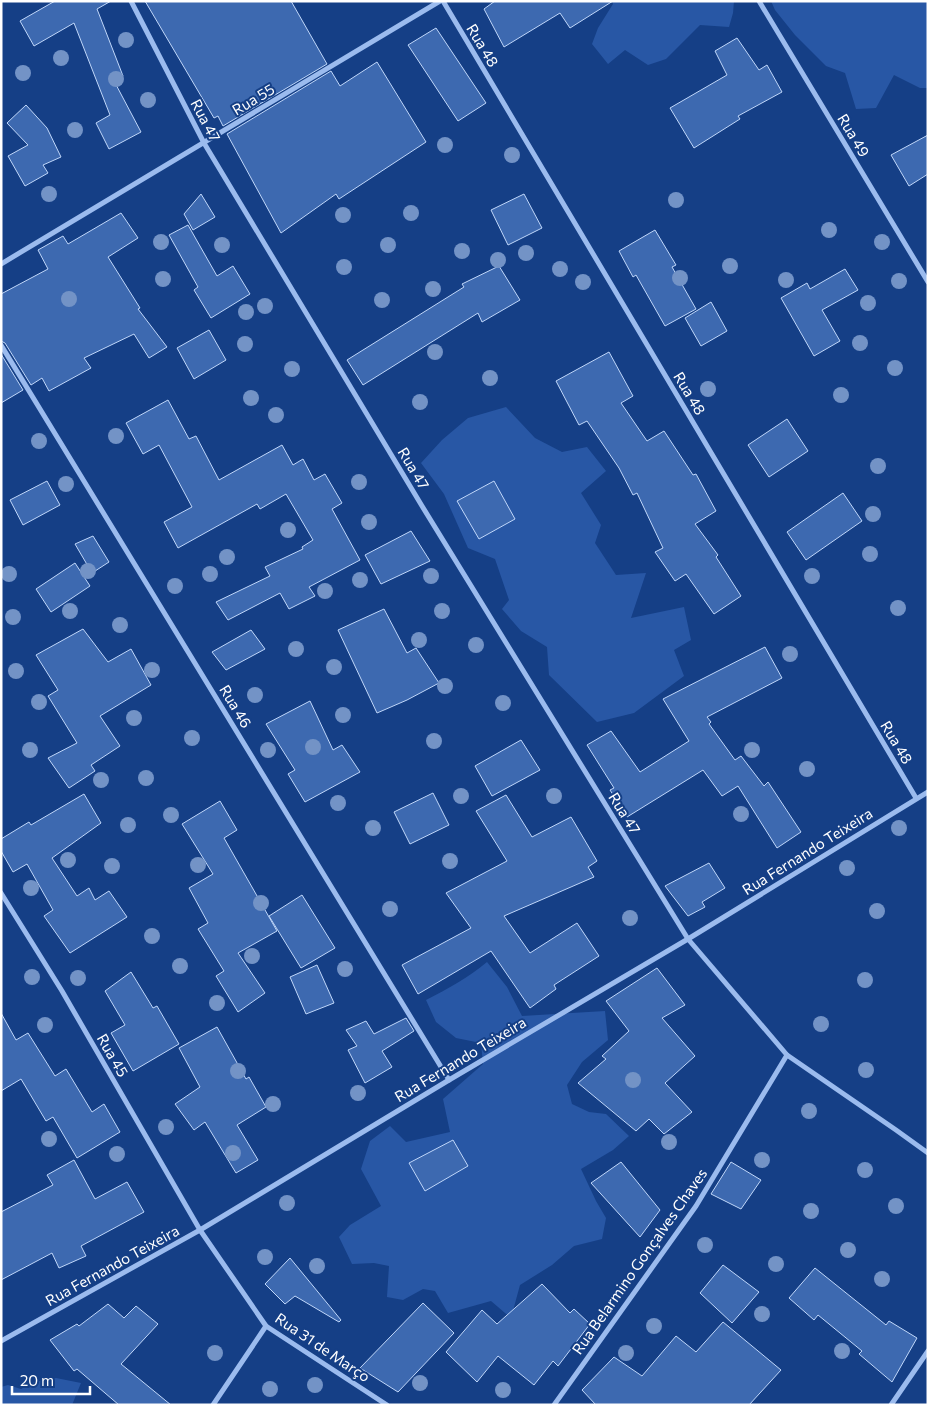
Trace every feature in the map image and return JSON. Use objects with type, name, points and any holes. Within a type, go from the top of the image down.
[{"type":"street","name":"Rua 47","points":[[131,1],[204,143],[422,506],[688,939]]},
{"type":"street","name":"Rua 55","points":[[1,264],[441,1]]},
{"type":"street","name":"Rua 48","points":[[441,1],[916,798]]},
{"type":"street","name":"Rua 49","points":[[759,1],[928,282]]},
{"type":"street","name":"Rua 46","points":[[1,345],[449,1080]]},
{"type":"street","name":"Rua Fernando Teixeira","points":[[1,1340],[200,1230],[688,939],[928,792]]},
{"type":"street","name":"Rua 45","points":[[1,893],[62,991],[200,1230]]},
{"type":"street","points":[[688,939],[787,1055],[928,1153]]},
{"type":"street","name":"Rua Belarmino Gonçalves Chaves","points":[[554,1405],[696,1206],[787,1055]]},
{"type":"street","name":"Rua 31 de Março","points":[[200,1230],[266,1326],[387,1405]]},
{"type":"street","points":[[213,1405],[266,1326]]},
{"type":"street","points":[[891,1405],[928,1351]]},
{"type":"shaded area","points":[[612,1],[734,1],[729,27],[700,25],[666,59],[648,65],[625,50],[608,64],[592,44],[598,28],[613,4]]},
{"type":"shaded area","points":[[771,1],[928,1],[928,88],[920,88],[894,75],[876,108],[856,109],[845,73],[826,66],[795,35],[775,10]]},
{"type":"shaded area","points":[[506,407],[535,438],[562,452],[587,447],[606,471],[581,493],[601,525],[595,543],[616,575],[646,573],[631,618],[684,607],[691,640],[674,650],[684,676],[634,713],[597,722],[549,675],[547,647],[521,631],[502,609],[509,600],[495,559],[468,548],[444,494],[421,463],[442,440],[468,418]]},
{"type":"shaded area","points":[[487,962],[507,987],[522,1016],[605,1011],[608,1040],[582,1062],[567,1085],[572,1104],[589,1112],[606,1114],[629,1136],[613,1150],[581,1169],[606,1218],[602,1239],[574,1246],[552,1265],[520,1285],[511,1318],[491,1301],[448,1313],[435,1291],[423,1289],[403,1300],[387,1297],[389,1266],[374,1263],[352,1264],[339,1237],[350,1225],[381,1206],[361,1169],[370,1141],[390,1126],[406,1142],[450,1132],[443,1099],[483,1064],[481,1043],[456,1038],[436,1022],[426,1000],[458,983]]},
{"type":"shaded area","points":[[56,1378],[81,1383],[72,1405],[1,1405],[1,1387],[8,1385],[21,1389],[34,1382]]},
{"type":"building","points":[[55,1],[111,1],[97,9],[123,76],[113,79],[141,132],[109,149],[96,123],[110,115],[74,23],[34,46],[20,21]]},
{"type":"building","points":[[145,1],[291,1],[327,64],[223,126],[218,116],[214,118]]},
{"type":"building","points":[[495,1],[613,1],[570,28],[560,13],[504,47],[484,9]]},
{"type":"building","points":[[436,28],[486,103],[458,121],[408,45]]},
{"type":"building","points":[[737,38],[759,70],[767,65],[782,92],[738,116],[740,119],[694,148],[670,108],[727,75],[715,51]]},
{"type":"building","points":[[377,62],[426,142],[339,199],[336,194],[281,233],[227,134],[331,71],[340,86]]},
{"type":"building","points":[[26,105],[47,128],[61,157],[43,165],[48,173],[25,186],[8,156],[28,145],[7,123]]},
{"type":"building","points":[[928,135],[928,174],[909,186],[891,155]]},
{"type":"building","points":[[201,194],[215,217],[193,230],[184,214]]},
{"type":"building","points":[[524,194],[542,228],[508,245],[491,210]]},
{"type":"building","points":[[121,213],[138,238],[108,257],[140,308],[138,309],[167,347],[149,358],[134,334],[84,358],[91,368],[49,391],[42,378],[31,385],[5,343],[1,341],[1,294],[48,269],[38,250],[63,236],[68,244]]},
{"type":"building","points":[[188,225],[217,276],[233,266],[250,294],[211,318],[194,290],[198,287],[169,235]]},
{"type":"building","points":[[655,230],[676,265],[672,267],[696,309],[665,326],[636,275],[633,277],[619,251]]},
{"type":"building","points":[[499,266],[520,300],[482,322],[478,313],[363,385],[347,360],[464,287],[462,284]]},
{"type":"building","points":[[845,269],[858,290],[822,310],[840,341],[814,356],[781,298],[807,283],[810,289]]},
{"type":"building","points":[[711,302],[727,331],[701,346],[685,318]]},
{"type":"building","points":[[209,330],[226,360],[194,379],[177,348]]},
{"type":"building","points":[[609,352],[633,396],[621,403],[647,441],[664,431],[693,475],[696,474],[716,511],[695,524],[718,555],[716,557],[741,596],[714,614],[686,574],[675,581],[655,552],[663,548],[637,493],[633,495],[619,468],[587,421],[579,425],[556,381]]},
{"type":"building","points":[[1,354],[23,390],[1,403]]},
{"type":"building","points":[[168,400],[189,439],[196,436],[219,480],[282,445],[293,465],[303,459],[314,480],[325,474],[342,503],[332,509],[360,560],[309,587],[315,596],[289,609],[280,593],[228,620],[216,602],[270,576],[265,567],[303,549],[302,547],[313,540],[286,494],[260,509],[257,504],[178,548],[164,522],[192,507],[159,445],[143,454],[126,423]]},
{"type":"building","points":[[787,419],[808,451],[769,477],[748,445]]},
{"type":"building","points":[[47,481],[60,505],[23,525],[10,500]]},
{"type":"building","points":[[494,481],[515,519],[479,539],[457,501]]},
{"type":"building","points":[[843,493],[862,521],[806,560],[787,532]]},
{"type":"building","points":[[411,531],[430,561],[381,584],[365,555]]},
{"type":"building","points":[[93,536],[109,562],[92,573],[75,544]]},
{"type":"building","points":[[75,563],[90,586],[51,612],[36,589]]},
{"type":"building","points":[[384,609],[407,653],[416,648],[439,683],[377,713],[338,630]]},
{"type":"building","points":[[83,629],[108,662],[131,649],[151,685],[100,716],[120,746],[91,765],[95,771],[69,788],[48,758],[77,743],[48,696],[58,690],[36,655]]},
{"type":"building","points":[[251,630],[265,649],[226,670],[212,652]]},
{"type":"building","points":[[765,647],[782,678],[707,717],[711,722],[709,724],[735,760],[741,756],[764,786],[768,782],[801,832],[777,848],[738,786],[722,796],[703,770],[627,817],[610,790],[614,788],[587,745],[611,731],[640,772],[689,741],[663,699]]},
{"type":"building","points":[[310,701],[333,750],[342,745],[360,772],[305,802],[288,774],[295,770],[266,724]]},
{"type":"building","points":[[521,740],[540,770],[492,796],[475,766]]},
{"type":"building","points":[[433,793],[449,825],[410,844],[394,812]]},
{"type":"building","points":[[84,794],[101,823],[52,858],[77,896],[89,888],[95,900],[109,891],[127,917],[70,953],[44,916],[53,910],[27,864],[13,872],[1,851],[1,839],[29,822],[31,825]]},
{"type":"building","points":[[506,795],[532,837],[571,817],[597,861],[588,867],[594,877],[504,916],[530,953],[577,923],[599,956],[554,985],[556,989],[530,1008],[491,951],[418,994],[402,965],[471,928],[446,893],[507,861],[476,811]]},
{"type":"building","points":[[220,801],[237,830],[224,838],[277,931],[238,953],[265,993],[238,1012],[216,976],[224,971],[198,929],[208,923],[189,888],[213,874],[182,824]]},
{"type":"building","points":[[709,863],[725,888],[702,902],[705,907],[688,916],[665,886]]},
{"type":"building","points":[[302,895],[335,948],[301,968],[269,916]]},
{"type":"building","points":[[317,965],[334,1003],[306,1014],[290,977]]},
{"type":"building","points":[[657,968],[685,1005],[662,1018],[695,1056],[665,1083],[692,1112],[664,1134],[649,1119],[636,1131],[578,1083],[606,1059],[602,1056],[629,1031],[606,1001]]},
{"type":"building","points":[[131,972],[153,1008],[157,1006],[179,1044],[133,1071],[111,1033],[125,1025],[105,991]]},
{"type":"building","points":[[1,1013],[16,1040],[28,1033],[55,1076],[66,1069],[92,1112],[104,1104],[120,1132],[77,1158],[53,1117],[46,1121],[21,1079],[1,1091]]},
{"type":"building","points":[[406,1018],[414,1031],[382,1051],[392,1067],[365,1083],[348,1050],[357,1046],[346,1030],[366,1021],[374,1034]]},
{"type":"building","points":[[217,1027],[246,1079],[249,1077],[266,1107],[237,1125],[258,1160],[236,1173],[205,1122],[194,1130],[175,1104],[200,1087],[179,1048]]},
{"type":"building","points":[[453,1140],[468,1166],[425,1191],[409,1163]]},
{"type":"building","points":[[74,1160],[95,1199],[127,1182],[144,1212],[81,1246],[86,1256],[59,1268],[52,1253],[1,1280],[1,1212],[53,1185],[47,1175]]},
{"type":"building","points":[[621,1162],[660,1210],[640,1237],[591,1183]]},
{"type":"building","points":[[731,1162],[761,1180],[741,1209],[711,1194]]},
{"type":"building","points":[[290,1258],[341,1320],[339,1322],[295,1296],[285,1304],[265,1284]]},
{"type":"building","points":[[723,1265],[759,1292],[732,1323],[700,1293]]},
{"type":"building","points":[[815,1268],[886,1325],[889,1321],[917,1338],[892,1382],[859,1354],[862,1351],[818,1315],[814,1320],[789,1298]]},
{"type":"building","points":[[542,1284],[570,1313],[574,1309],[590,1324],[558,1366],[553,1361],[534,1385],[498,1356],[477,1382],[446,1352],[482,1310],[497,1324]]},
{"type":"building","points":[[423,1303],[454,1333],[398,1392],[360,1368]]},
{"type":"building","points":[[108,1304],[124,1318],[136,1306],[158,1324],[121,1364],[171,1405],[119,1405],[77,1369],[74,1371],[50,1340],[77,1324],[79,1326]]},
{"type":"building","points":[[723,1322],[781,1370],[749,1405],[596,1405],[582,1390],[614,1357],[642,1376],[676,1336],[696,1352]]}]
